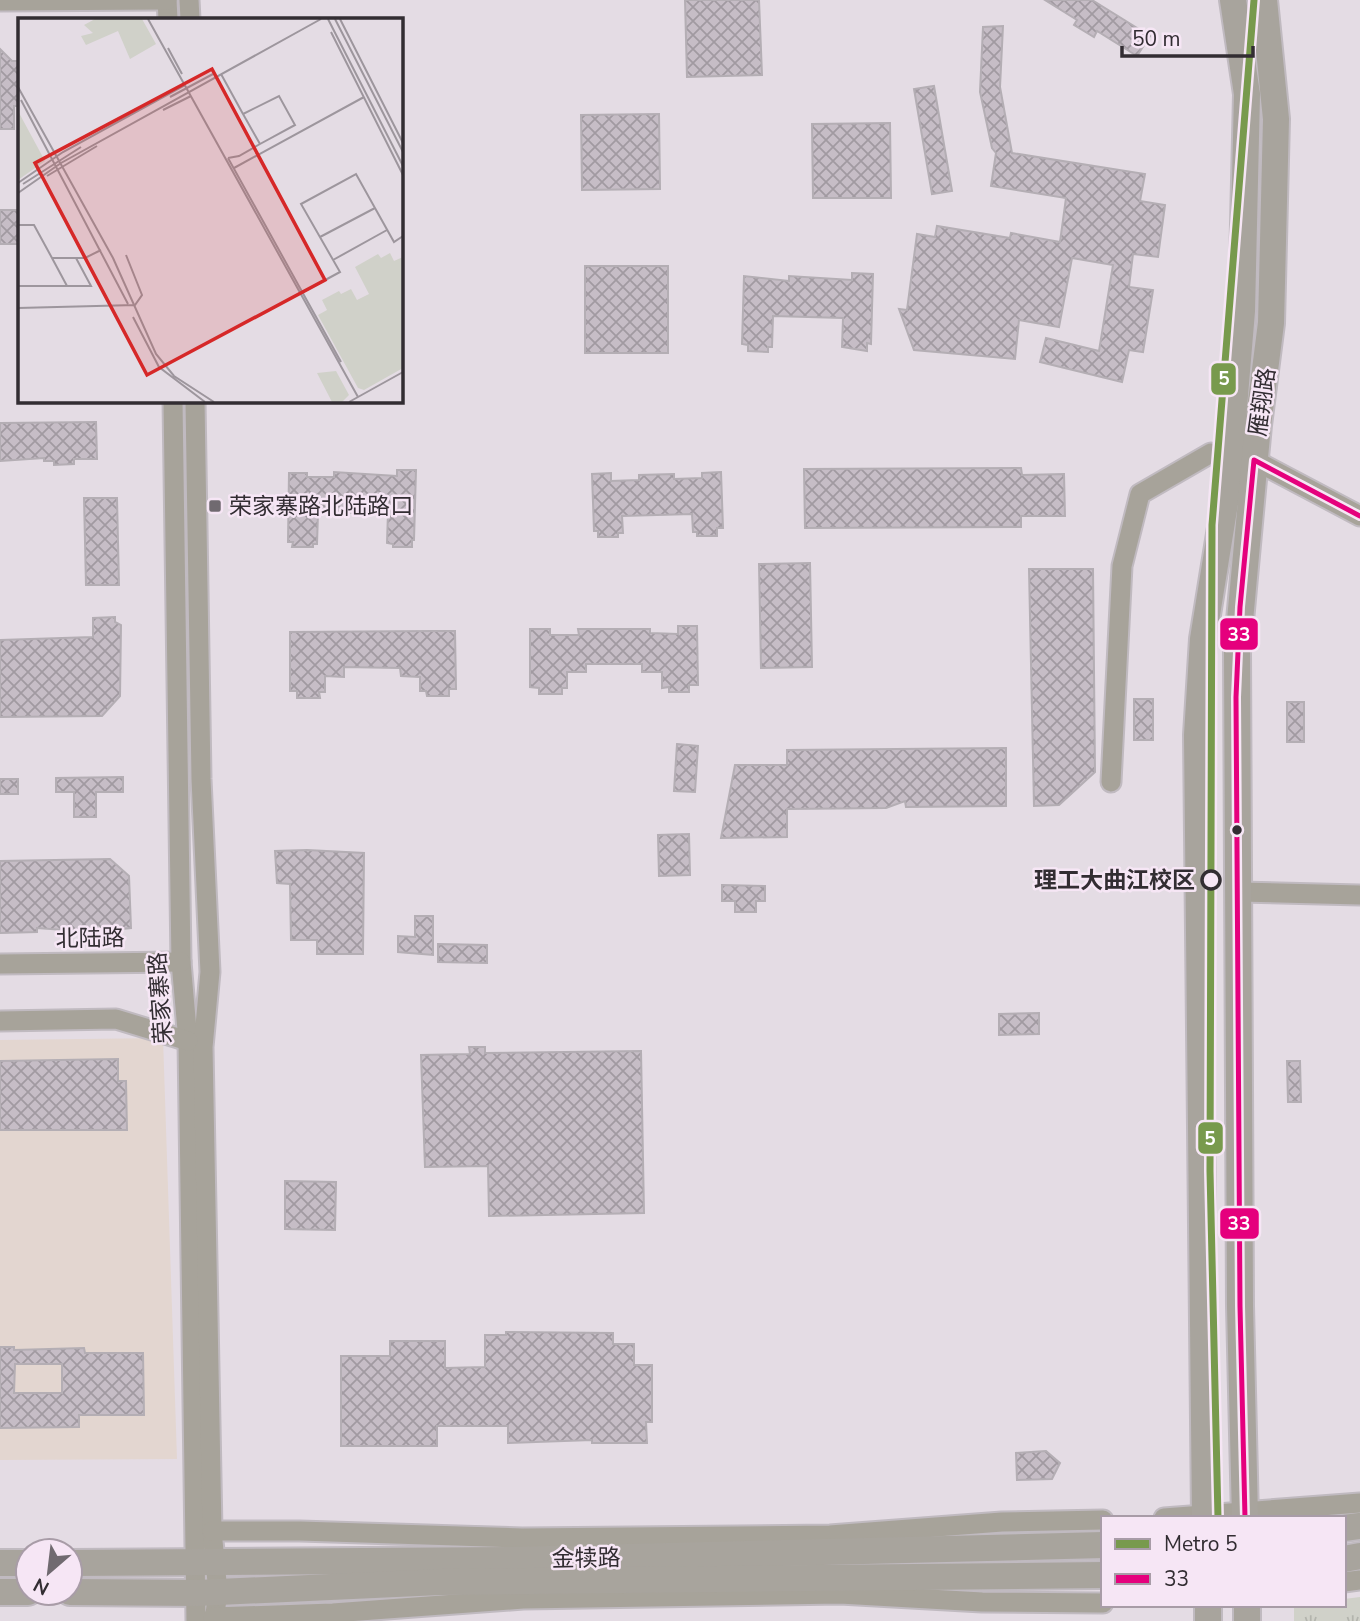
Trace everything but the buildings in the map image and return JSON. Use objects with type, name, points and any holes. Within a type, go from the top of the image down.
[{"type":"main road","name":"雁翔路","points":[[1233,0],[1244,62],[1247,120],[1237,653],[1240,1297],[1245,1515]]},
{"type":"main road","name":"雁翔路","points":[[1205,1516],[1197,735],[1203,639],[1271,323],[1276,119],[1264,0]]},
{"type":"main road","name":"金犊路","points":[[84,1563],[509,1560],[1101,1545]]},
{"type":"main road","name":"金犊路","points":[[84,1594],[208,1609],[440,1582],[1101,1575]]},
{"type":"street","points":[[0,1],[167,0],[167,18]]},
{"type":"street","points":[[189,0],[190,18]]},
{"type":"street","name":"荣家寨路","points":[[173,402],[181,962],[188,1041],[208,1609]]},
{"type":"street","name":"荣家寨路","points":[[195,402],[201,779],[210,972],[203,1047],[212,1531],[205,1561]]},
{"type":"street","points":[[1111,782],[1122,566],[1140,494],[1211,453],[1242,460],[1360,516]]},
{"type":"street","points":[[1239,892],[1360,895]]},
{"type":"street","name":"北陆路","points":[[0,964],[181,962]]},
{"type":"street","points":[[0,1021],[116,1019],[188,1041]]},
{"type":"street","points":[[1205,1516],[1245,1515],[1360,1503]]},
{"type":"street","points":[[212,1531],[522,1538],[790,1536],[1002,1522],[1101,1520]]},
{"type":"street","points":[[208,1609],[332,1613],[523,1599],[840,1594],[982,1602],[1101,1603]]},
{"type":"shaded area","points":[[163,1038],[177,1459],[0,1460],[0,1040]]},
{"type":"green space","points":[[1360,1597],[1360,1621],[1294,1621],[1294,1607],[1346,1607],[1346,1599]]},
{"type":"metro line","name":"5","points":[[1218,1516],[1210,1171],[1212,525],[1254,0]]},
{"type":"transit line","name":"33","points":[[1245,1516],[1240,1306],[1236,697],[1240,607],[1254,460],[1360,516]]},
{"type":"place","name":"荣家寨路北陆路口","points":[[215,506]]},
{"type":"place","name":"理工大曲江校区","points":[[1211,880]]}]
